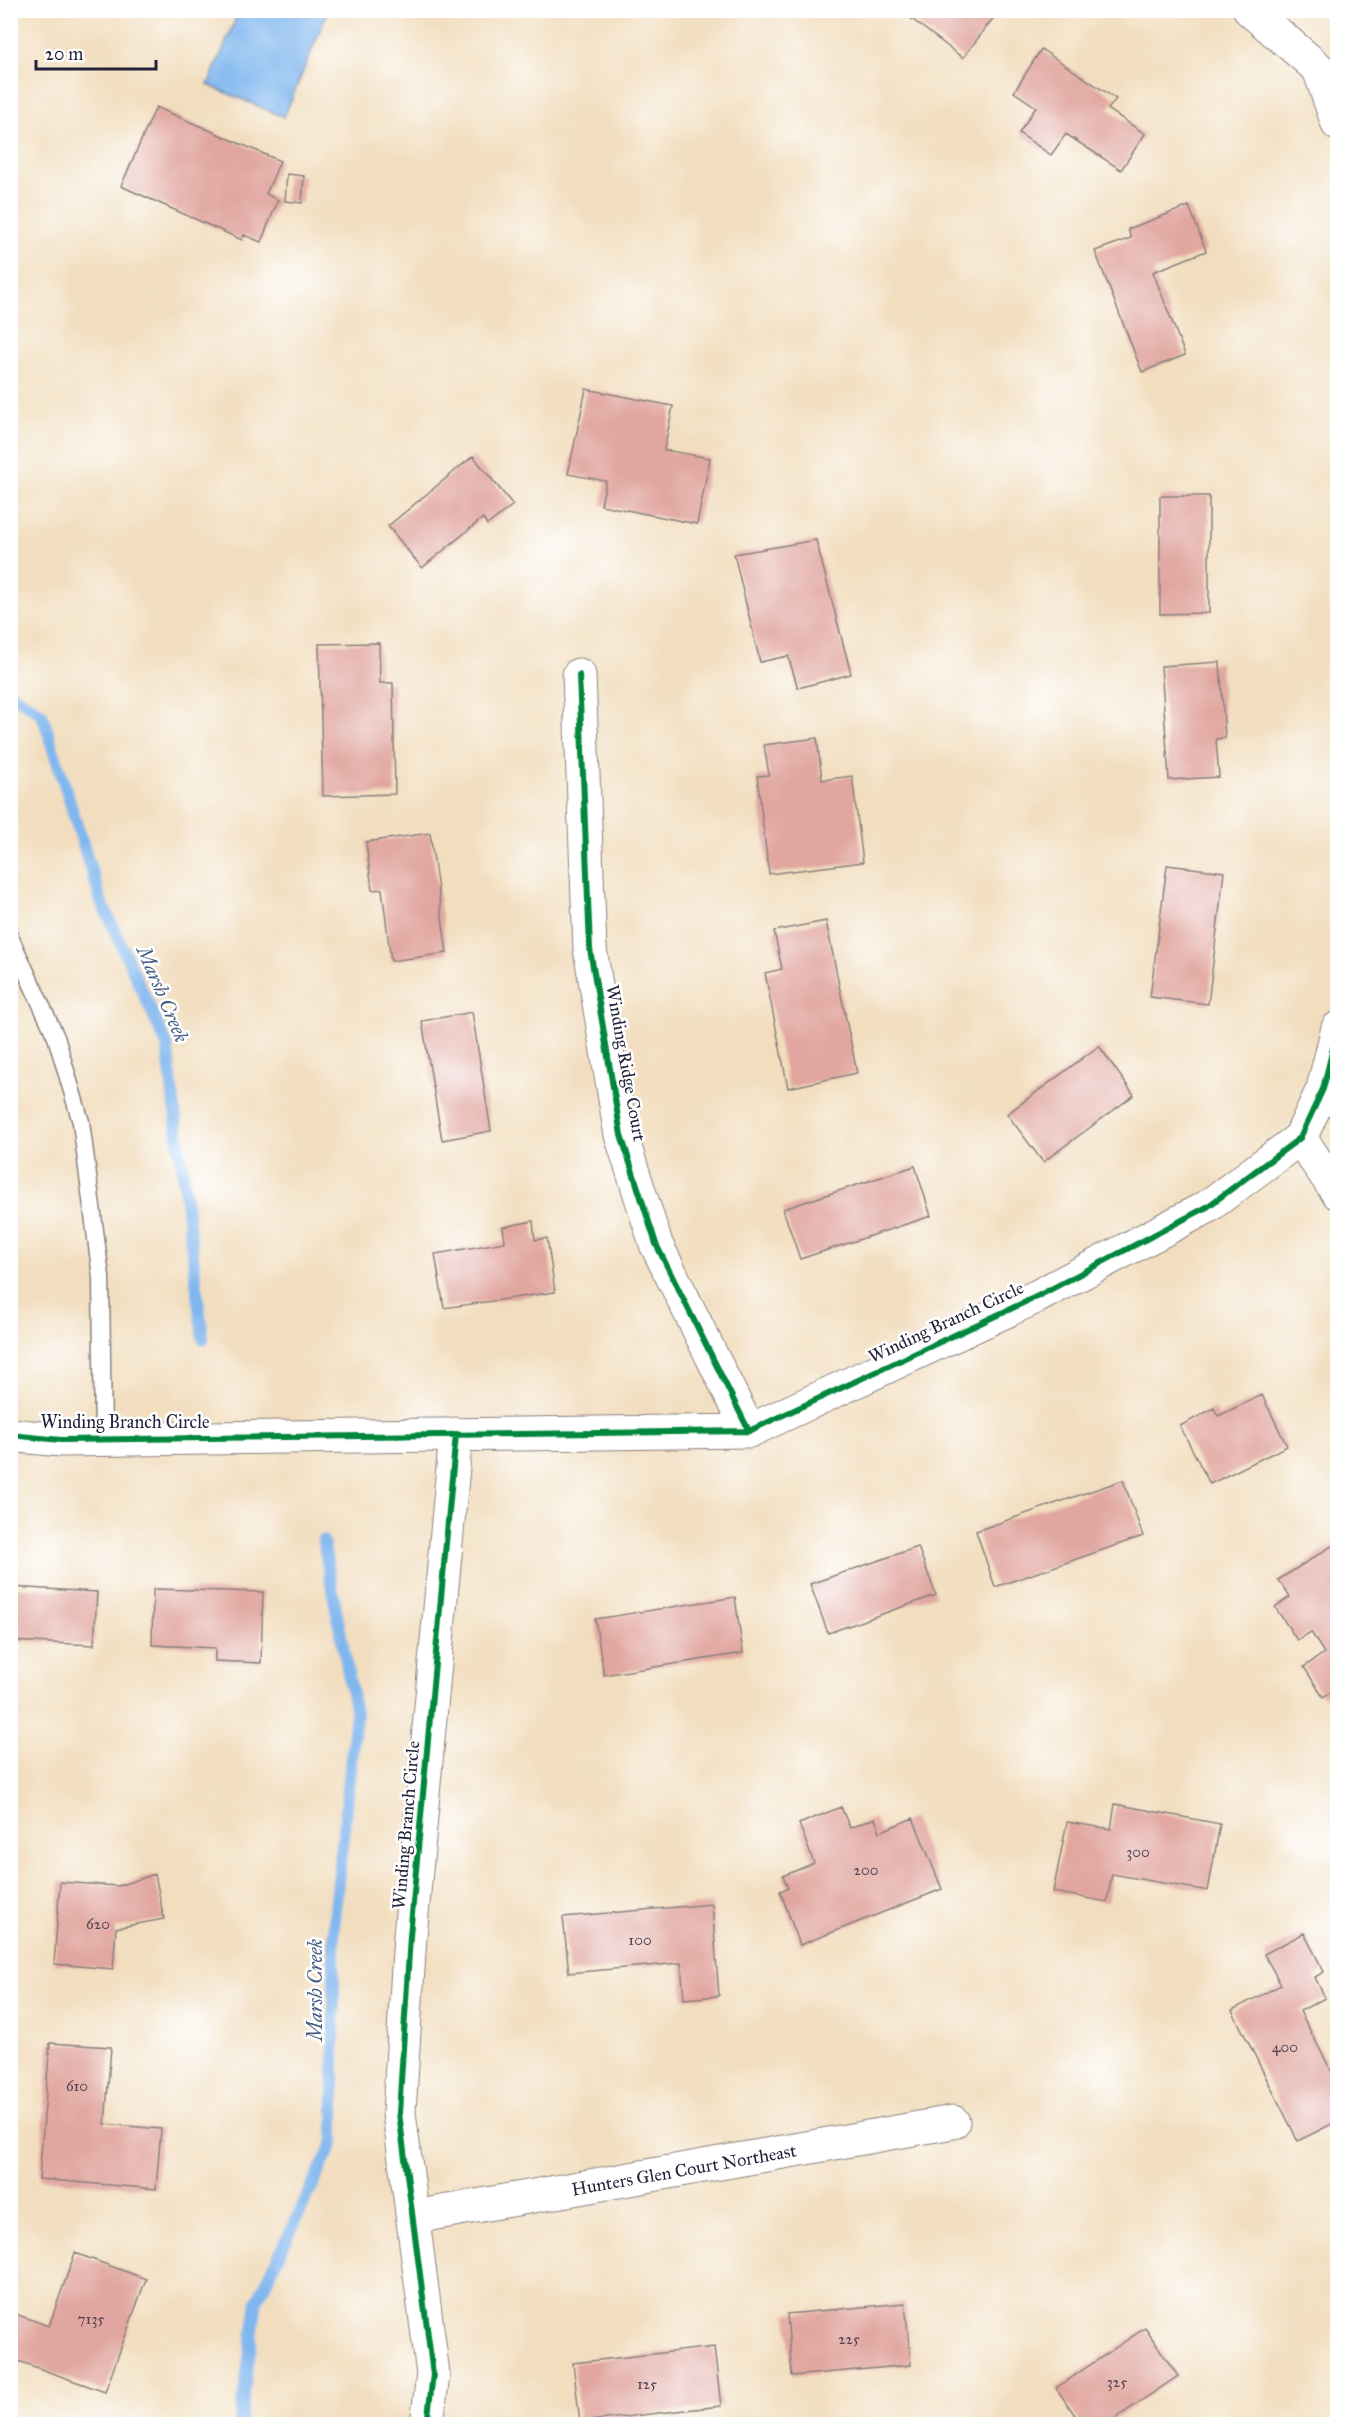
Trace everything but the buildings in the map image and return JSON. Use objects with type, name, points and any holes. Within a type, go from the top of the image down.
[{"type":"street","points":[[1250,10],[1328,67],[1338,124]]},
{"type":"street","name":"Winding Ridge Court","points":[[579,675],[590,949],[621,1135],[656,1244],[749,1431]]},
{"type":"street","name":"Winding Branch Circle","points":[[10,1435],[61,1440],[749,1431],[1038,1296],[1207,1207],[1300,1138],[1323,1089],[1338,1028]]},
{"type":"street","points":[[1300,1138],[1338,1193]]},
{"type":"street","name":"Winding Branch Circle","points":[[427,2424],[433,2374],[399,2112],[410,1936],[456,1434]]},
{"type":"street","name":"Hunters Glen Court Northeast","points":[[414,2217],[953,2122]]},
{"type":"lane","points":[[10,937],[56,1036],[81,1122],[101,1278],[103,1439]]},
{"type":"water","points":[[239,11],[328,11],[284,117],[208,85]]},
{"type":"waterway","name":"Marsh Creek","points":[[10,693],[42,714],[101,901],[167,1045],[203,1339]]},
{"type":"waterway","name":"Marsh Creek","points":[[240,2424],[257,2301],[334,2141],[334,1919],[356,1714],[323,1541]]},
{"type":"cycle path","points":[[579,675],[590,949],[621,1135],[656,1244],[749,1431]]},
{"type":"cycle path","points":[[10,1435],[61,1440],[749,1431],[1038,1296],[1207,1207],[1300,1138],[1323,1089],[1338,1028]]},
{"type":"cycle path","points":[[427,2424],[433,2374],[399,2113],[410,1936],[456,1434]]}]
